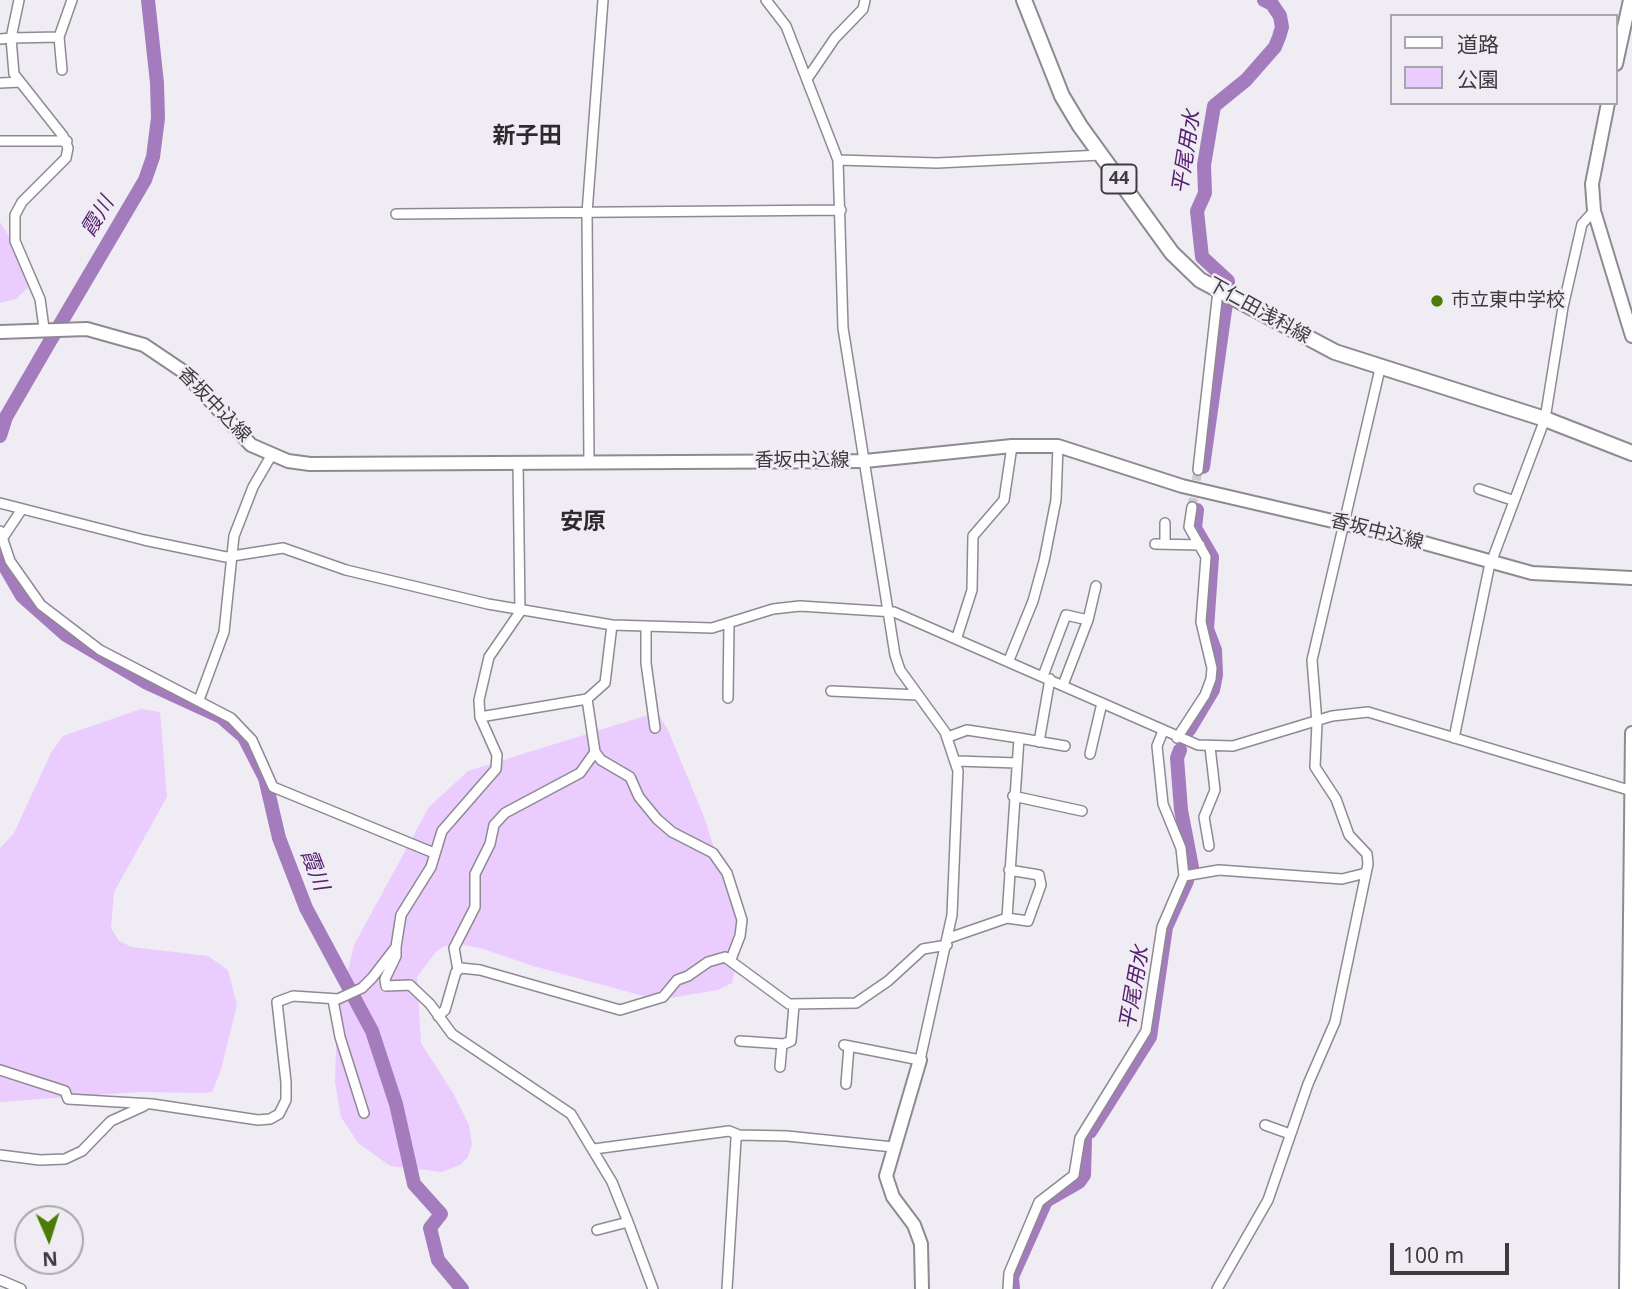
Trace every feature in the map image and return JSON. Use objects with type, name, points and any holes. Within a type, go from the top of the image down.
[{"type":"main road","name":"下仁田浅科線","points":[[1024,0],[1062,96],[1101,155],[1172,253],[1187,269],[1218,291],[1335,352],[1380,369],[1545,419],[1632,453]]},
{"type":"main road","points":[[1618,55],[1630,0]]},
{"type":"main road","points":[[1608,105],[1592,184],[1594,211],[1632,336]]},
{"type":"main road","name":"香坂中込線","points":[[0,332],[68,328],[125,337],[158,353],[194,382],[243,438],[271,456],[310,464],[865,461],[1012,446],[1058,446],[1182,486],[1344,523],[1545,575],[1632,578]]},
{"type":"main road","points":[[1626,1289],[1632,733]]},
{"type":"main road","points":[[920,1060],[886,1169],[887,1184],[914,1225],[921,1244],[922,1289]]},
{"type":"street","points":[[19,0],[11,38],[14,74],[67,142],[66,158],[22,202],[15,215],[15,241],[40,299],[46,328]]},
{"type":"street","points":[[62,70],[59,37],[72,0]]},
{"type":"street","points":[[589,462],[587,212],[603,0]]},
{"type":"street","points":[[766,0],[786,26],[838,160],[843,328],[897,663],[947,737],[957,761],[959,789],[948,942],[920,1060],[846,1045],[846,1084]]},
{"type":"street","points":[[807,79],[835,38],[863,9],[865,0]]},
{"type":"street","points":[[0,39],[59,37]]},
{"type":"street","points":[[0,83],[20,82]]},
{"type":"street","points":[[0,141],[67,142]]},
{"type":"street","points":[[838,160],[937,163],[1101,155]]},
{"type":"street","points":[[396,214],[841,210]]},
{"type":"street","points":[[1454,738],[1467,663],[1491,562],[1512,500],[1545,419],[1563,307],[1583,223],[1594,211]]},
{"type":"street","points":[[1198,470],[1218,291]]},
{"type":"street","points":[[1217,1289],[1268,1200],[1290,1134],[1335,1022],[1366,873],[1367,854],[1349,835],[1335,799],[1315,767],[1317,720],[1312,660],[1380,369]]},
{"type":"street","points":[[957,637],[972,590],[973,536],[1004,500],[1012,446]]},
{"type":"street","points":[[1009,660],[1033,601],[1044,561],[1056,500],[1058,446]]},
{"type":"street","points":[[199,701],[224,632],[234,557],[234,536],[242,512],[271,456]]},
{"type":"street","points":[[518,463],[520,610],[485,668],[479,700],[480,717],[497,755],[496,769],[442,831],[430,867],[401,915],[396,956],[385,985],[410,985],[452,1034],[571,1114],[612,1182],[653,1289]]},
{"type":"street","points":[[1479,489],[1512,500]]},
{"type":"street","points":[[0,502],[145,540],[234,557],[283,548],[346,570],[520,610],[612,625],[698,629],[729,624],[786,607],[888,611],[957,637],[1177,738],[1210,747],[1248,742],[1344,713],[1368,712],[1632,791]]},
{"type":"street","points":[[1177,738],[1205,695],[1211,679],[1201,622],[1206,557],[1189,527],[1192,507]]},
{"type":"street","points":[[20,512],[1,538],[18,576],[53,615],[100,650],[231,718],[247,733],[274,787],[434,853]]},
{"type":"street","points":[[1164,523],[1160,544],[1200,545]]},
{"type":"street","points":[[1063,685],[1088,620],[1096,586]]},
{"type":"street","points":[[1039,742],[1046,677],[1066,615],[1088,620]]},
{"type":"street","points":[[728,698],[731,668],[729,624]]},
{"type":"street","points":[[480,717],[587,699],[606,683],[612,625]]},
{"type":"street","points":[[646,627],[646,663],[655,728]]},
{"type":"street","points":[[831,691],[918,695]]},
{"type":"street","points":[[587,699],[595,752],[607,765],[630,777],[639,797],[657,819],[719,860],[731,882],[742,920],[740,936],[731,959]]},
{"type":"street","points":[[1090,754],[1102,703]]},
{"type":"street","points":[[947,737],[967,730],[1065,746]]},
{"type":"street","points":[[1008,1289],[1009,1273],[1040,1202],[1074,1174],[1080,1138],[1146,1031],[1162,927],[1184,876],[1181,848],[1163,804],[1157,746],[1163,731]]},
{"type":"street","points":[[1007,918],[1013,796],[1019,738]]},
{"type":"street","points":[[1209,846],[1204,817],[1215,790],[1210,747]]},
{"type":"street","points":[[438,1016],[445,1010],[458,970],[454,948],[475,907],[475,874],[489,844],[494,825],[515,807],[580,773],[595,752]]},
{"type":"street","points":[[957,761],[1017,763]]},
{"type":"street","points":[[1013,796],[1082,811]]},
{"type":"street","points":[[458,970],[480,970],[620,1010],[663,997],[677,980],[708,962],[725,957],[776,996],[793,1005],[841,1005],[863,1001],[923,949],[1007,918],[1028,921],[1041,885],[1039,876],[1009,870]]},
{"type":"street","points":[[1184,876],[1219,870],[1342,879],[1366,873]]},
{"type":"street","points":[[0,1070],[65,1091],[68,1099],[152,1104],[242,1118],[274,1117],[286,1100],[277,1002],[293,996],[332,1000],[346,996],[372,978],[396,947]]},
{"type":"street","points":[[332,1000],[340,1037],[365,1113]]},
{"type":"street","points":[[740,1041],[782,1044],[791,1041],[793,1005]]},
{"type":"street","points":[[780,1067],[782,1044]]},
{"type":"street","points":[[0,1155],[40,1160],[65,1159],[82,1151],[111,1121],[129,1111],[152,1104]]},
{"type":"street","points":[[1265,1125],[1290,1134]]},
{"type":"street","points":[[594,1149],[673,1136],[729,1131],[739,1135],[787,1136],[892,1147]]},
{"type":"street","points":[[727,1289],[736,1139],[739,1135]]},
{"type":"street","points":[[597,1230],[628,1222]]},
{"type":"street","points":[[0,1280],[20,1289]]},
{"type":"green space","points":[[0,222],[27,266],[32,284],[16,299],[0,303]]},
{"type":"green space","points":[[141,709],[160,712],[167,797],[114,892],[111,928],[119,941],[132,947],[208,956],[228,970],[237,1005],[221,1070],[212,1092],[139,1092],[0,1102],[0,848],[14,833],[51,753],[63,736]]},
{"type":"green space","points":[[648,715],[660,717],[668,730],[703,814],[738,920],[741,947],[732,983],[718,990],[658,1000],[533,966],[483,949],[460,944],[443,947],[417,977],[421,1043],[453,1093],[469,1125],[472,1144],[468,1157],[460,1165],[442,1172],[390,1166],[358,1143],[341,1117],[335,1082],[337,1018],[354,945],[429,807],[468,771]]},
{"type":"waterway","name":"霞川","points":[[0,436],[6,417],[145,180],[153,157],[158,118],[157,83],[148,0]]},
{"type":"waterway","name":"平尾用水","points":[[1228,289],[1228,281],[1202,257],[1197,211],[1205,193],[1204,165],[1214,106],[1246,80],[1275,47],[1279,37],[1282,27],[1280,16],[1272,4],[1264,0]]},
{"type":"waterway","name":"平尾用水","points":[[1203,467],[1226,303]]},
{"type":"waterway","name":"平尾用水","points":[[1189,730],[1213,690],[1216,675],[1215,650],[1207,629],[1212,557],[1195,528],[1197,510]]},
{"type":"waterway","name":"霞川","points":[[0,558],[22,596],[66,635],[147,683],[221,717],[244,737],[265,778],[279,838],[306,908],[372,1031],[396,1104],[414,1184],[441,1214],[430,1228],[438,1260],[462,1289]]},
{"type":"waterway","name":"平尾用水","points":[[1180,750],[1177,758],[1181,810],[1192,867]]},
{"type":"waterway","name":"平尾用水","points":[[1090,1132],[1150,1037],[1166,927],[1187,881]]},
{"type":"waterway","name":"平尾用水","points":[[1013,1289],[1012,1277],[1046,1201],[1079,1182],[1084,1175],[1085,1139]]},
{"type":"tunnel","points":[[1192,507],[1198,470]]},
{"type":"place","name":"市立東中学校","points":[[1437,301]]},
{"type":"district","name":"新子田","points":[[527,136]]},
{"type":"district","name":"安原","points":[[583,522]]}]
